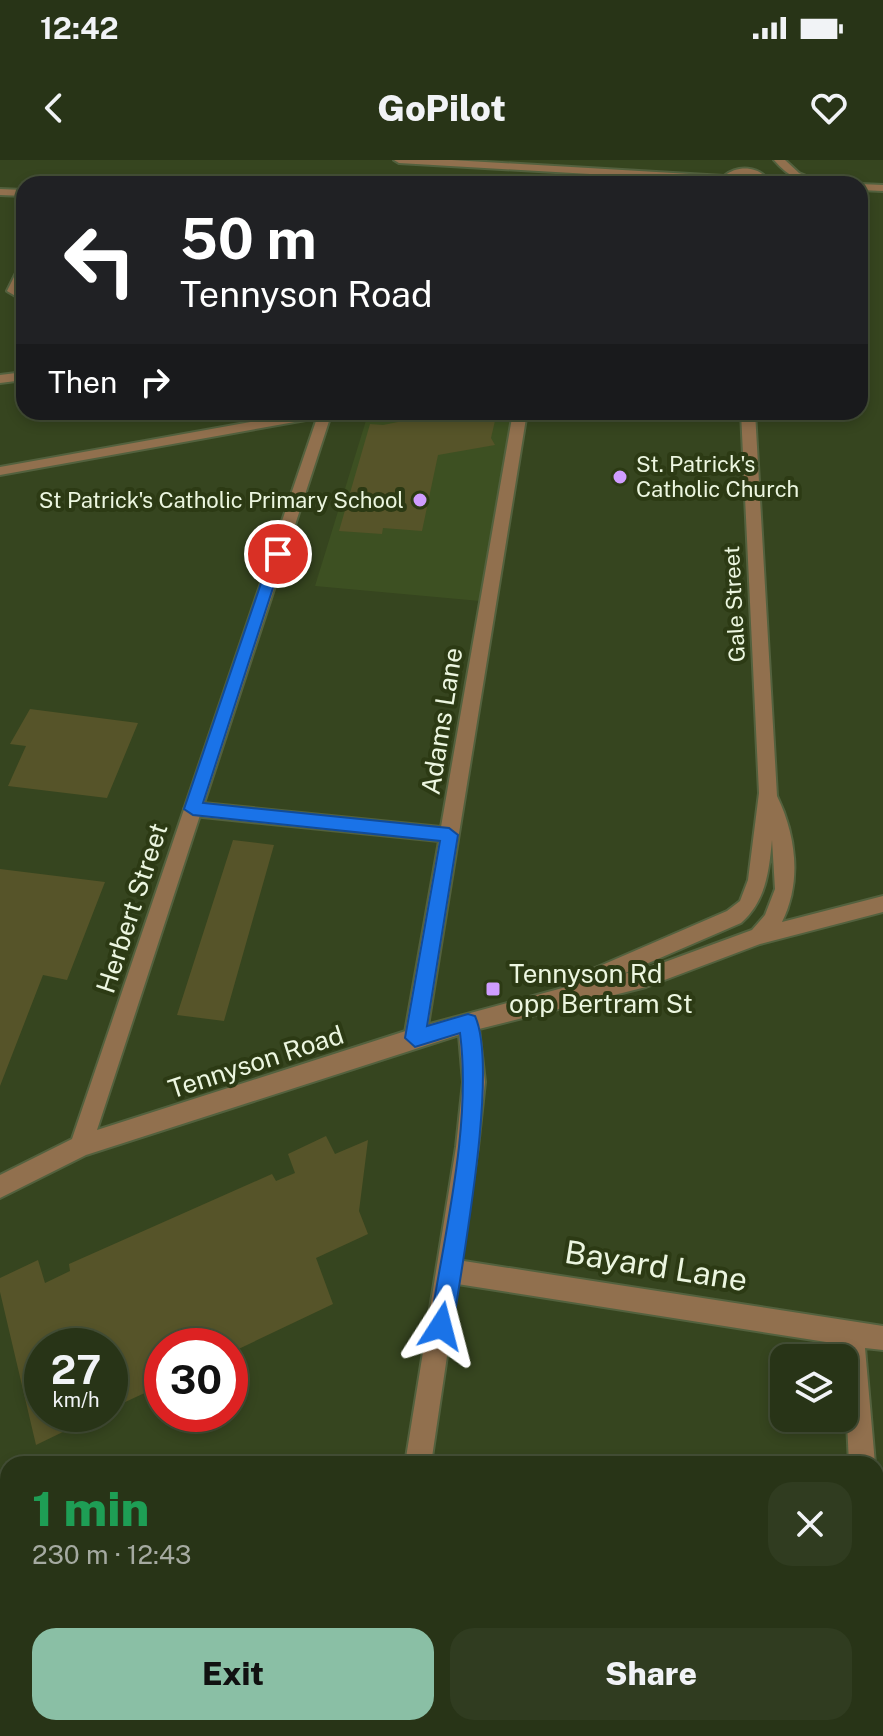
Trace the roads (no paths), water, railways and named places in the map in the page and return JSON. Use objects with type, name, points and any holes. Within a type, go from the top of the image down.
[{"type":"street","points":[[399,160],[522,164],[649,176]]},
{"type":"street","points":[[754,173],[768,160]]},
{"type":"street","points":[[779,160],[798,176]]},
{"type":"street","points":[[553,176],[554,169]]},
{"type":"street","points":[[735,176],[738,172],[757,176]]},
{"type":"street","points":[[0,471],[282,420]]},
{"type":"street","name":"Herbert Street","points":[[81,1146],[323,420]]},
{"type":"street","name":"Adams Lane","points":[[415,1038],[519,420]]},
{"type":"street","name":"Gale Street","points":[[734,917],[747,906],[758,880],[768,793],[748,420]]},
{"type":"street","name":"Gale Street","points":[[759,936],[773,924],[781,908],[787,876],[786,850],[768,793]]},
{"type":"street","points":[[193,809],[449,835]]},
{"type":"street","name":"Tennyson Road","points":[[0,1187],[81,1146],[415,1038],[535,1003],[646,978],[759,936],[883,904]]},
{"type":"street","name":"Tennyson Road","points":[[535,1003],[734,917]]},
{"type":"street","points":[[419,1456],[451,1271],[474,1082],[468,1022]]},
{"type":"street","name":"Bayard Lane","points":[[451,1271],[883,1338]]},
{"type":"street","points":[[851,1332],[861,1456]]},
{"type":"place","name":"St. Patrick's Catholic Church","points":[[620,477]]},
{"type":"place","name":"St Patrick's Catholic Primary School","points":[[420,500]]},
{"type":"place","name":"Tennyson Rd opp Bertram St","points":[[493,989]]}]
